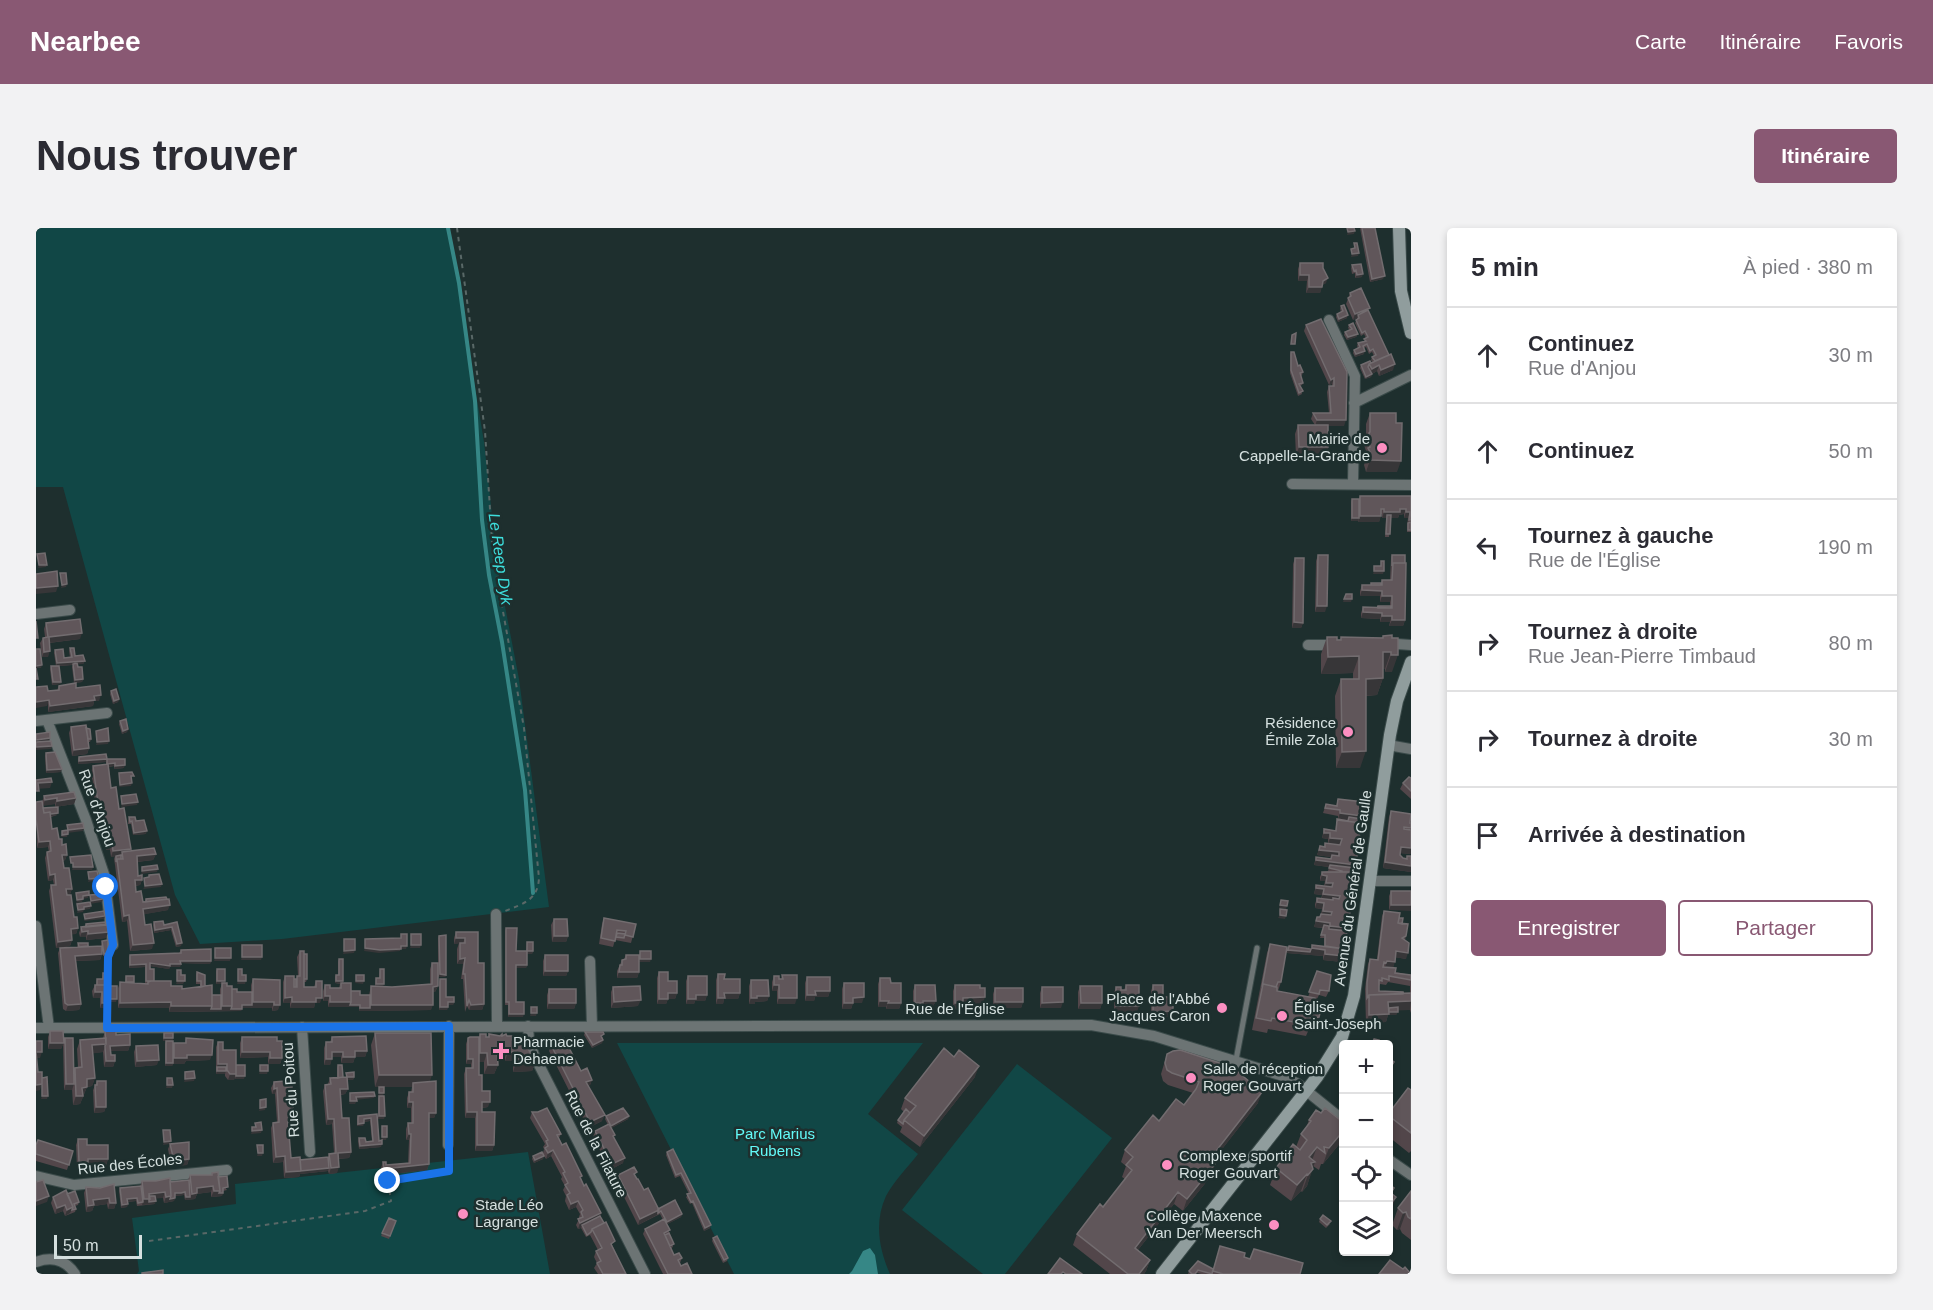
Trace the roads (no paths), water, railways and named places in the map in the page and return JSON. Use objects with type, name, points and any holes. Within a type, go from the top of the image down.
[{"type":"street","points":[[1399,228],[1401,291],[1411,333]]},
{"type":"street","points":[[1329,320],[1354,372],[1353,484]]},
{"type":"street","points":[[1354,403],[1411,375]]},
{"type":"street","points":[[1292,484],[1411,485]]},
{"type":"street","points":[[36,614],[70,610]]},
{"type":"street","points":[[1308,645],[1352,644]]},
{"type":"street","points":[[1375,644],[1411,645]]},
{"type":"street","name":"Avenue du Général de Gaulle","points":[[1162,1274],[1307,1091],[1334,1053],[1348,1022],[1357,978],[1388,745],[1397,701],[1411,662]]},
{"type":"street","points":[[42,720],[107,713]]},
{"type":"street","name":"Rue d'Anjou","points":[[42,720],[82,810],[104,874],[113,945]]},
{"type":"street","points":[[1388,745],[1411,748]]},
{"type":"street","points":[[1370,881],[1411,880]]},
{"type":"street","points":[[496,914],[497,1026]]},
{"type":"street","points":[[36,926],[49,1028]]},
{"type":"street","points":[[590,961],[591,1026]]},
{"type":"street","name":"Rue de l'Église","points":[[36,1028],[1080,1024],[1135,1031],[1283,1076],[1307,1091],[1339,1117]]},
{"type":"street","points":[[448,1146],[449,1026]]},
{"type":"street","name":"Rue de la Filature","points":[[528,1026],[529,1040],[534,1055],[645,1274]]},
{"type":"street","name":"Rue du Poitou","points":[[302,1027],[310,1152]]},
{"type":"street","points":[[1393,1162],[1411,1175]]},
{"type":"street","name":"Rue des Écoles","points":[[36,1176],[74,1185],[227,1170]]},
{"type":"street","points":[[36,1262],[56,1260],[69,1266],[75,1274]]},
{"type":"lane","points":[[1236,1060],[1257,948]]},
{"type":"waterway","name":"Le Reep Dyk","points":[[448,228],[459,283],[475,401],[482,520],[489,575],[525,790],[533,893]]},
{"type":"place","name":"Mairie de Cappelle-la-Grande","points":[[1382,448]]},
{"type":"place","name":"Résidence Émile Zola","points":[[1348,732]]},
{"type":"place","name":"Place de l'Abbé Jacques Caron","points":[[1222,1008]]},
{"type":"place","name":"Église Saint-Joseph","points":[[1282,1016]]},
{"type":"place","name":"Pharmacie Dehaene","points":[[501,1051]]},
{"type":"place","name":"Salle de réception Roger Gouvart","points":[[1191,1078]]},
{"type":"place","name":"Complexe sportif Roger Gouvart","points":[[1167,1165]]},
{"type":"place","name":"Stade Léo Lagrange","points":[[463,1214]]},
{"type":"place","name":"Collège Maxence Van Der Meersch","points":[[1274,1225]]},
{"type":"park label","name":"Parc Marius Rubens","points":[[775,1142]]}]
